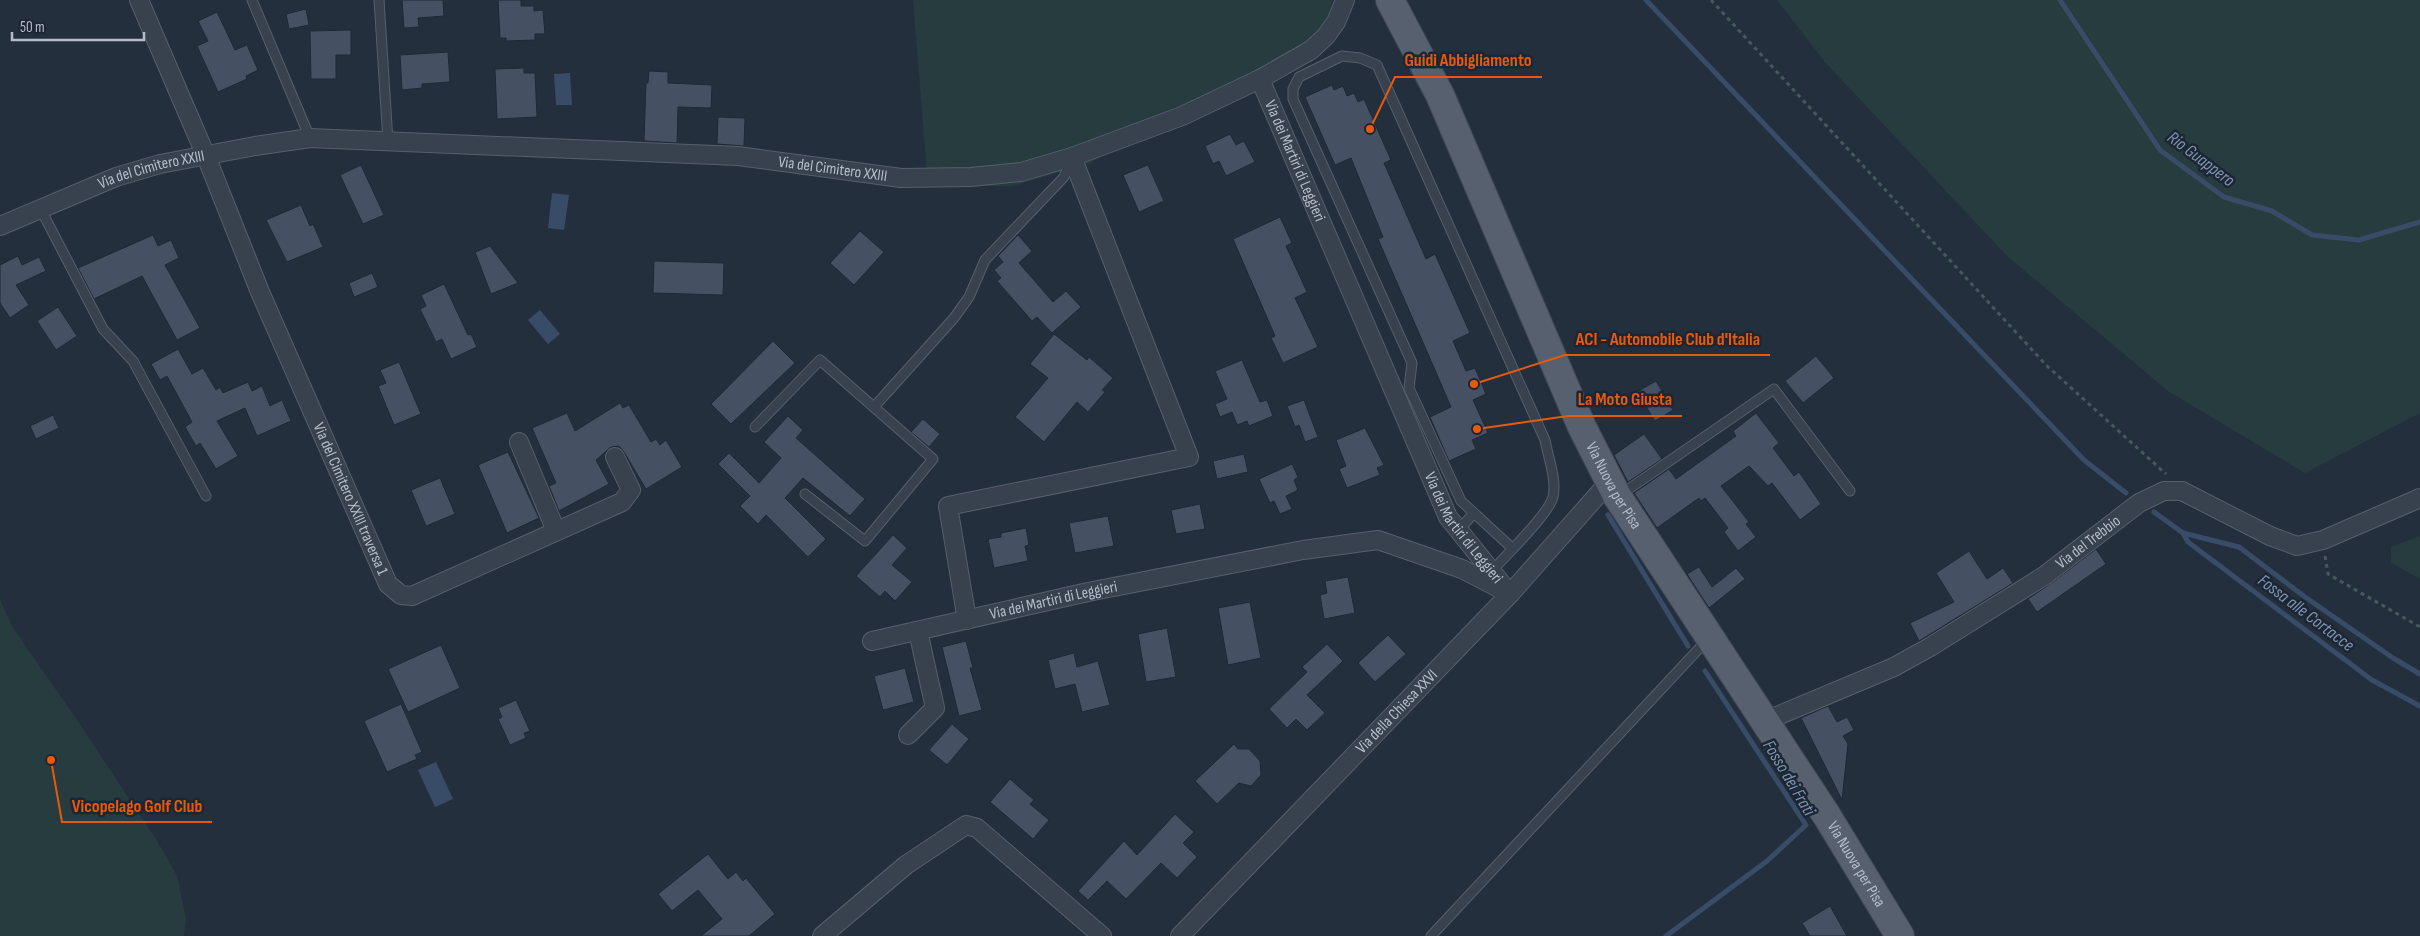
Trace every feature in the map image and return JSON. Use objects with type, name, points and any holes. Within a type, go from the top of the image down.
[{"type":"main road","name":"Via Nuova per Pisa","points":[[1390,0],[1440,94],[1582,427],[1613,489],[1827,816],[1900,936]]},
{"type":"street","name":"Via del Cimitero XXIII traversa 1","points":[[139,0],[206,156],[260,292],[388,584],[401,595],[412,596],[622,502],[631,490],[615,457]]},
{"type":"street","name":"Via del Cimitero XXIII","points":[[0,226],[116,177],[160,164],[255,146],[310,138],[738,156],[901,178],[971,177],[1021,172],[1072,157],[1182,116],[1260,79],[1311,50],[1326,36],[1336,22],[1345,0]]},
{"type":"street","name":"Via dei Martiri di Leggieri","points":[[1260,79],[1448,517],[1510,594]]},
{"type":"street","name":"Via dei Martiri di Leggieri","points":[[967,620],[948,506],[1189,457],[1072,157]]},
{"type":"street","points":[[519,442],[556,532]]},
{"type":"street","name":"Via della Chiesa XXVI","points":[[1180,936],[1613,489]]},
{"type":"street","name":"Via del Trebbio","points":[[1765,721],[1894,667],[1930,648],[2044,576],[2139,503],[2164,491],[2182,491]]},
{"type":"street","points":[[2182,491],[2270,536],[2297,546],[2323,540],[2420,498]]},
{"type":"street","name":"Via dei Martiri di Leggieri","points":[[872,642],[1095,591],[1303,550],[1378,540],[1462,569],[1510,594]]},
{"type":"street","points":[[908,735],[935,708],[918,631]]},
{"type":"street","points":[[822,936],[906,865],[966,825],[977,828],[1102,936]]},
{"type":"lane","points":[[252,0],[310,138]]},
{"type":"lane","points":[[378,0],[388,141]]},
{"type":"lane","points":[[1492,571],[1543,514],[1553,497],[1554,487],[1545,440],[1377,65],[1360,58],[1342,56],[1299,77],[1293,89],[1293,99],[1412,363],[1409,388],[1461,501],[1512,548]]},
{"type":"lane","points":[[874,407],[954,318],[970,297],[985,260],[1064,177],[1072,157]]},
{"type":"lane","points":[[40,208],[103,329],[133,361],[206,496]]},
{"type":"lane","points":[[755,428],[820,360],[933,459],[865,542],[805,494]]},
{"type":"lane","points":[[1613,489],[1774,389],[1850,491]]},
{"type":"lane","points":[[1458,530],[1474,514]]},
{"type":"lane","points":[[1431,936],[1710,637]]},
{"type":"path","points":[[1710,0],[2046,365],[2157,465],[2182,491]]},
{"type":"path","points":[[2323,540],[2328,574],[2420,627]]},
{"type":"green space","points":[[913,0],[1332,0],[1328,18],[1311,40],[1088,164],[1013,186],[928,186]]},
{"type":"green space","points":[[1777,0],[2420,0],[2420,413],[2305,473],[2168,391],[2008,257],[1824,61]]},
{"type":"green space","points":[[2420,536],[2420,579],[2391,563],[2391,547]]},
{"type":"green space","points":[[0,600],[13,628],[75,717],[159,844],[177,876],[186,918],[184,936],[0,936]]},
{"type":"water","points":[[570,73],[572,105],[556,105],[554,74]]},
{"type":"water","points":[[552,193],[569,195],[564,230],[548,228]]},
{"type":"water","points":[[540,310],[560,334],[548,344],[528,320]]},
{"type":"water","points":[[436,762],[453,799],[435,807],[418,770]]},
{"type":"building","points":[[402,0],[443,0],[444,16],[418,18],[419,27],[404,28]]},
{"type":"building","points":[[498,0],[521,0],[521,6],[534,6],[534,11],[543,10],[545,34],[535,34],[535,40],[506,41],[506,38],[500,38]]},
{"type":"building","points":[[306,9],[309,25],[289,29],[286,14]]},
{"type":"building","points":[[217,12],[235,50],[247,45],[258,70],[246,76],[247,79],[218,92],[197,46],[208,41],[198,21]]},
{"type":"building","points":[[351,30],[351,55],[336,55],[336,79],[311,79],[310,31]]},
{"type":"building","points":[[448,52],[450,82],[422,84],[422,88],[402,90],[400,55]]},
{"type":"building","points":[[524,68],[524,73],[535,73],[537,117],[497,119],[495,69]]},
{"type":"building","points":[[649,71],[668,72],[668,83],[712,85],[711,108],[678,107],[677,143],[644,141],[646,83],[648,83]]},
{"type":"building","points":[[1332,85],[1334,90],[1343,86],[1347,96],[1354,93],[1358,102],[1364,99],[1391,160],[1384,163],[1426,259],[1435,254],[1470,333],[1453,341],[1466,371],[1475,368],[1486,394],[1473,400],[1488,433],[1472,440],[1476,449],[1449,461],[1430,417],[1451,407],[1378,239],[1383,237],[1351,158],[1335,165],[1305,97]]},
{"type":"building","points":[[718,117],[745,118],[744,146],[717,144]]},
{"type":"building","points":[[1230,134],[1236,145],[1244,141],[1255,162],[1226,176],[1219,161],[1213,164],[1205,146]]},
{"type":"building","points":[[361,165],[384,215],[363,224],[340,175]]},
{"type":"building","points":[[1148,165],[1164,201],[1139,212],[1123,175]]},
{"type":"building","points":[[301,205],[310,226],[313,224],[323,247],[287,262],[266,220]]},
{"type":"building","points":[[1280,217],[1292,243],[1286,246],[1307,292],[1295,298],[1318,347],[1283,363],[1271,338],[1275,336],[1233,239]]},
{"type":"building","points":[[860,231],[884,252],[854,285],[830,263]]},
{"type":"building","points":[[153,235],[158,246],[171,240],[179,258],[165,265],[200,328],[177,340],[142,276],[94,299],[78,268]]},
{"type":"building","points":[[1018,235],[1032,251],[1019,263],[1053,302],[1066,291],[1081,307],[1052,333],[1037,317],[1032,321],[997,281],[1001,278],[994,270],[1003,262],[998,256]]},
{"type":"building","points":[[490,246],[518,283],[491,294],[475,252]]},
{"type":"building","points":[[18,256],[22,265],[39,257],[46,271],[16,285],[29,305],[10,318],[0,303],[0,265]]},
{"type":"building","points":[[654,261],[724,263],[723,295],[653,293]]},
{"type":"building","points":[[372,273],[378,287],[354,297],[349,283]]},
{"type":"building","points":[[444,284],[468,335],[471,334],[477,347],[451,359],[442,339],[436,342],[420,309],[426,306],[421,295]]},
{"type":"building","points":[[58,307],[77,336],[56,350],[37,321]]},
{"type":"building","points":[[1054,334],[1087,360],[1089,357],[1113,378],[1102,390],[1105,392],[1088,412],[1077,402],[1044,442],[1015,417],[1048,378],[1030,364]]},
{"type":"building","points":[[773,341],[795,363],[731,424],[711,404]]},
{"type":"building","points":[[178,349],[192,374],[203,368],[216,390],[220,387],[223,393],[248,382],[252,391],[262,386],[270,406],[282,400],[291,421],[257,436],[245,408],[217,421],[238,456],[216,469],[200,443],[196,446],[185,427],[192,422],[167,376],[160,380],[151,364]]},
{"type":"building","points":[[1816,356],[1834,378],[1803,403],[1785,381]]},
{"type":"building","points":[[1242,360],[1260,402],[1267,400],[1273,416],[1249,426],[1247,421],[1237,425],[1232,412],[1220,417],[1215,404],[1227,399],[1215,371]]},
{"type":"building","points":[[399,362],[421,414],[394,425],[378,386],[386,383],[380,370]]},
{"type":"building","points":[[1656,381],[1673,410],[1655,421],[1637,392]]},
{"type":"building","points":[[1304,400],[1318,437],[1305,442],[1299,425],[1295,427],[1287,406]]},
{"type":"building","points":[[620,403],[623,408],[629,405],[651,442],[656,439],[660,445],[666,440],[682,467],[646,489],[619,446],[611,447],[596,460],[609,484],[559,511],[549,486],[556,483],[532,428],[567,413],[575,431]]},
{"type":"building","points":[[1756,413],[1779,443],[1773,448],[1794,476],[1799,472],[1821,504],[1800,520],[1772,483],[1768,486],[1749,466],[1721,486],[1749,522],[1746,524],[1756,537],[1738,551],[1724,532],[1728,528],[1705,498],[1701,501],[1699,498],[1657,528],[1634,493],[1669,469],[1676,479],[1736,436],[1733,431]]},
{"type":"building","points":[[53,415],[59,428],[36,439],[30,426]]},
{"type":"building","points":[[788,416],[803,430],[796,438],[865,499],[850,516],[803,478],[785,498],[826,539],[808,557],[766,515],[758,524],[740,506],[750,496],[718,464],[729,453],[759,483],[781,458],[764,442]]},
{"type":"building","points":[[923,419],[940,434],[929,447],[911,432]]},
{"type":"building","points":[[1365,428],[1384,465],[1377,468],[1380,475],[1347,488],[1339,469],[1346,466],[1336,440]]},
{"type":"building","points":[[1644,434],[1662,459],[1628,482],[1614,455]]},
{"type":"building","points":[[508,452],[539,518],[507,533],[478,465]]},
{"type":"building","points":[[1244,454],[1248,472],[1217,479],[1213,461]]},
{"type":"building","points":[[1292,464],[1298,477],[1294,480],[1298,490],[1286,496],[1292,509],[1280,514],[1274,501],[1270,503],[1259,479]]},
{"type":"building","points":[[440,478],[455,514],[426,526],[411,490]]},
{"type":"building","points":[[1200,504],[1205,529],[1176,534],[1171,510]]},
{"type":"building","points":[[1108,516],[1114,546],[1075,553],[1069,523]]},
{"type":"building","points":[[1026,528],[1029,545],[1025,546],[1028,561],[994,568],[988,539],[1001,537],[1001,533]]},
{"type":"building","points":[[893,535],[907,548],[892,565],[912,582],[895,601],[885,591],[880,597],[856,576]]},
{"type":"building","points":[[2096,549],[2106,564],[2037,612],[2028,599]]},
{"type":"building","points":[[1969,551],[1987,579],[2003,568],[2013,583],[1919,641],[1910,623],[1954,602],[1936,573]]},
{"type":"building","points":[[1699,567],[1712,587],[1736,568],[1745,579],[1709,608],[1687,574]]},
{"type":"building","points":[[1348,577],[1355,613],[1324,619],[1320,595],[1327,593],[1325,581]]},
{"type":"building","points":[[1250,602],[1261,658],[1228,665],[1218,608]]},
{"type":"building","points":[[1167,628],[1176,677],[1146,682],[1138,634]]},
{"type":"building","points":[[1388,635],[1406,654],[1375,682],[1358,663]]},
{"type":"building","points":[[966,641],[973,668],[970,668],[982,710],[959,716],[942,647]]},
{"type":"building","points":[[1327,644],[1343,661],[1307,695],[1325,713],[1307,730],[1296,719],[1287,728],[1269,709],[1307,672],[1302,667]]},
{"type":"building","points":[[441,645],[460,688],[408,712],[388,669]]},
{"type":"building","points":[[1074,653],[1077,667],[1098,661],[1110,705],[1082,712],[1075,684],[1055,689],[1048,660]]},
{"type":"building","points":[[905,668],[914,702],[883,710],[874,676]]},
{"type":"building","points":[[516,700],[530,731],[524,733],[526,738],[510,745],[498,719],[502,717],[498,708]]},
{"type":"building","points":[[401,704],[422,752],[415,755],[417,759],[387,772],[364,721]]},
{"type":"building","points":[[1828,706],[1837,722],[1847,717],[1854,730],[1843,736],[1848,744],[1842,800],[1801,718]]},
{"type":"building","points":[[952,724],[969,739],[947,765],[929,750]]},
{"type":"building","points":[[1234,744],[1238,749],[1249,749],[1260,761],[1261,775],[1251,786],[1239,783],[1217,804],[1195,781]]},
{"type":"building","points":[[1010,779],[1034,800],[1030,804],[1049,820],[1033,839],[990,802]]},
{"type":"building","points":[[1175,814],[1194,832],[1183,843],[1197,857],[1177,878],[1161,863],[1126,899],[1107,881],[1088,900],[1078,891],[1124,841],[1137,855]]},
{"type":"building","points":[[708,854],[728,879],[736,872],[743,881],[746,878],[775,914],[749,936],[701,936],[722,919],[698,890],[672,911],[658,894]]},
{"type":"building","points":[[1830,906],[1847,936],[1810,936],[1802,923]]},
{"type":"waterway","points":[[1646,0],[2084,460],[2126,493]]},
{"type":"waterway","name":"Rio Guappero","points":[[2060,0],[2160,150],[2224,197],[2272,211],[2312,235],[2359,240],[2420,222]]},
{"type":"waterway","points":[[2154,512],[2183,533],[2239,547],[2305,597],[2393,658],[2420,674]]},
{"type":"waterway","name":"Fosso dei Frati","points":[[1608,515],[1688,646]]},
{"type":"waterway","name":"Fossa alle Cortacce","points":[[2183,533],[2188,542],[2372,680],[2420,706]]},
{"type":"waterway","name":"Fosso dei Frati","points":[[1666,936],[1767,861],[1806,825],[1705,671]]},
{"type":"place","name":"Guidi Abbigliamento","points":[[1370,129]]},
{"type":"place","name":"ACI - Automobile Club d'Italia","points":[[1474,384]]},
{"type":"place","name":"La Moto Giusta","points":[[1477,429]]},
{"type":"place","name":"Vicopelago Golf Club","points":[[51,760]]}]
